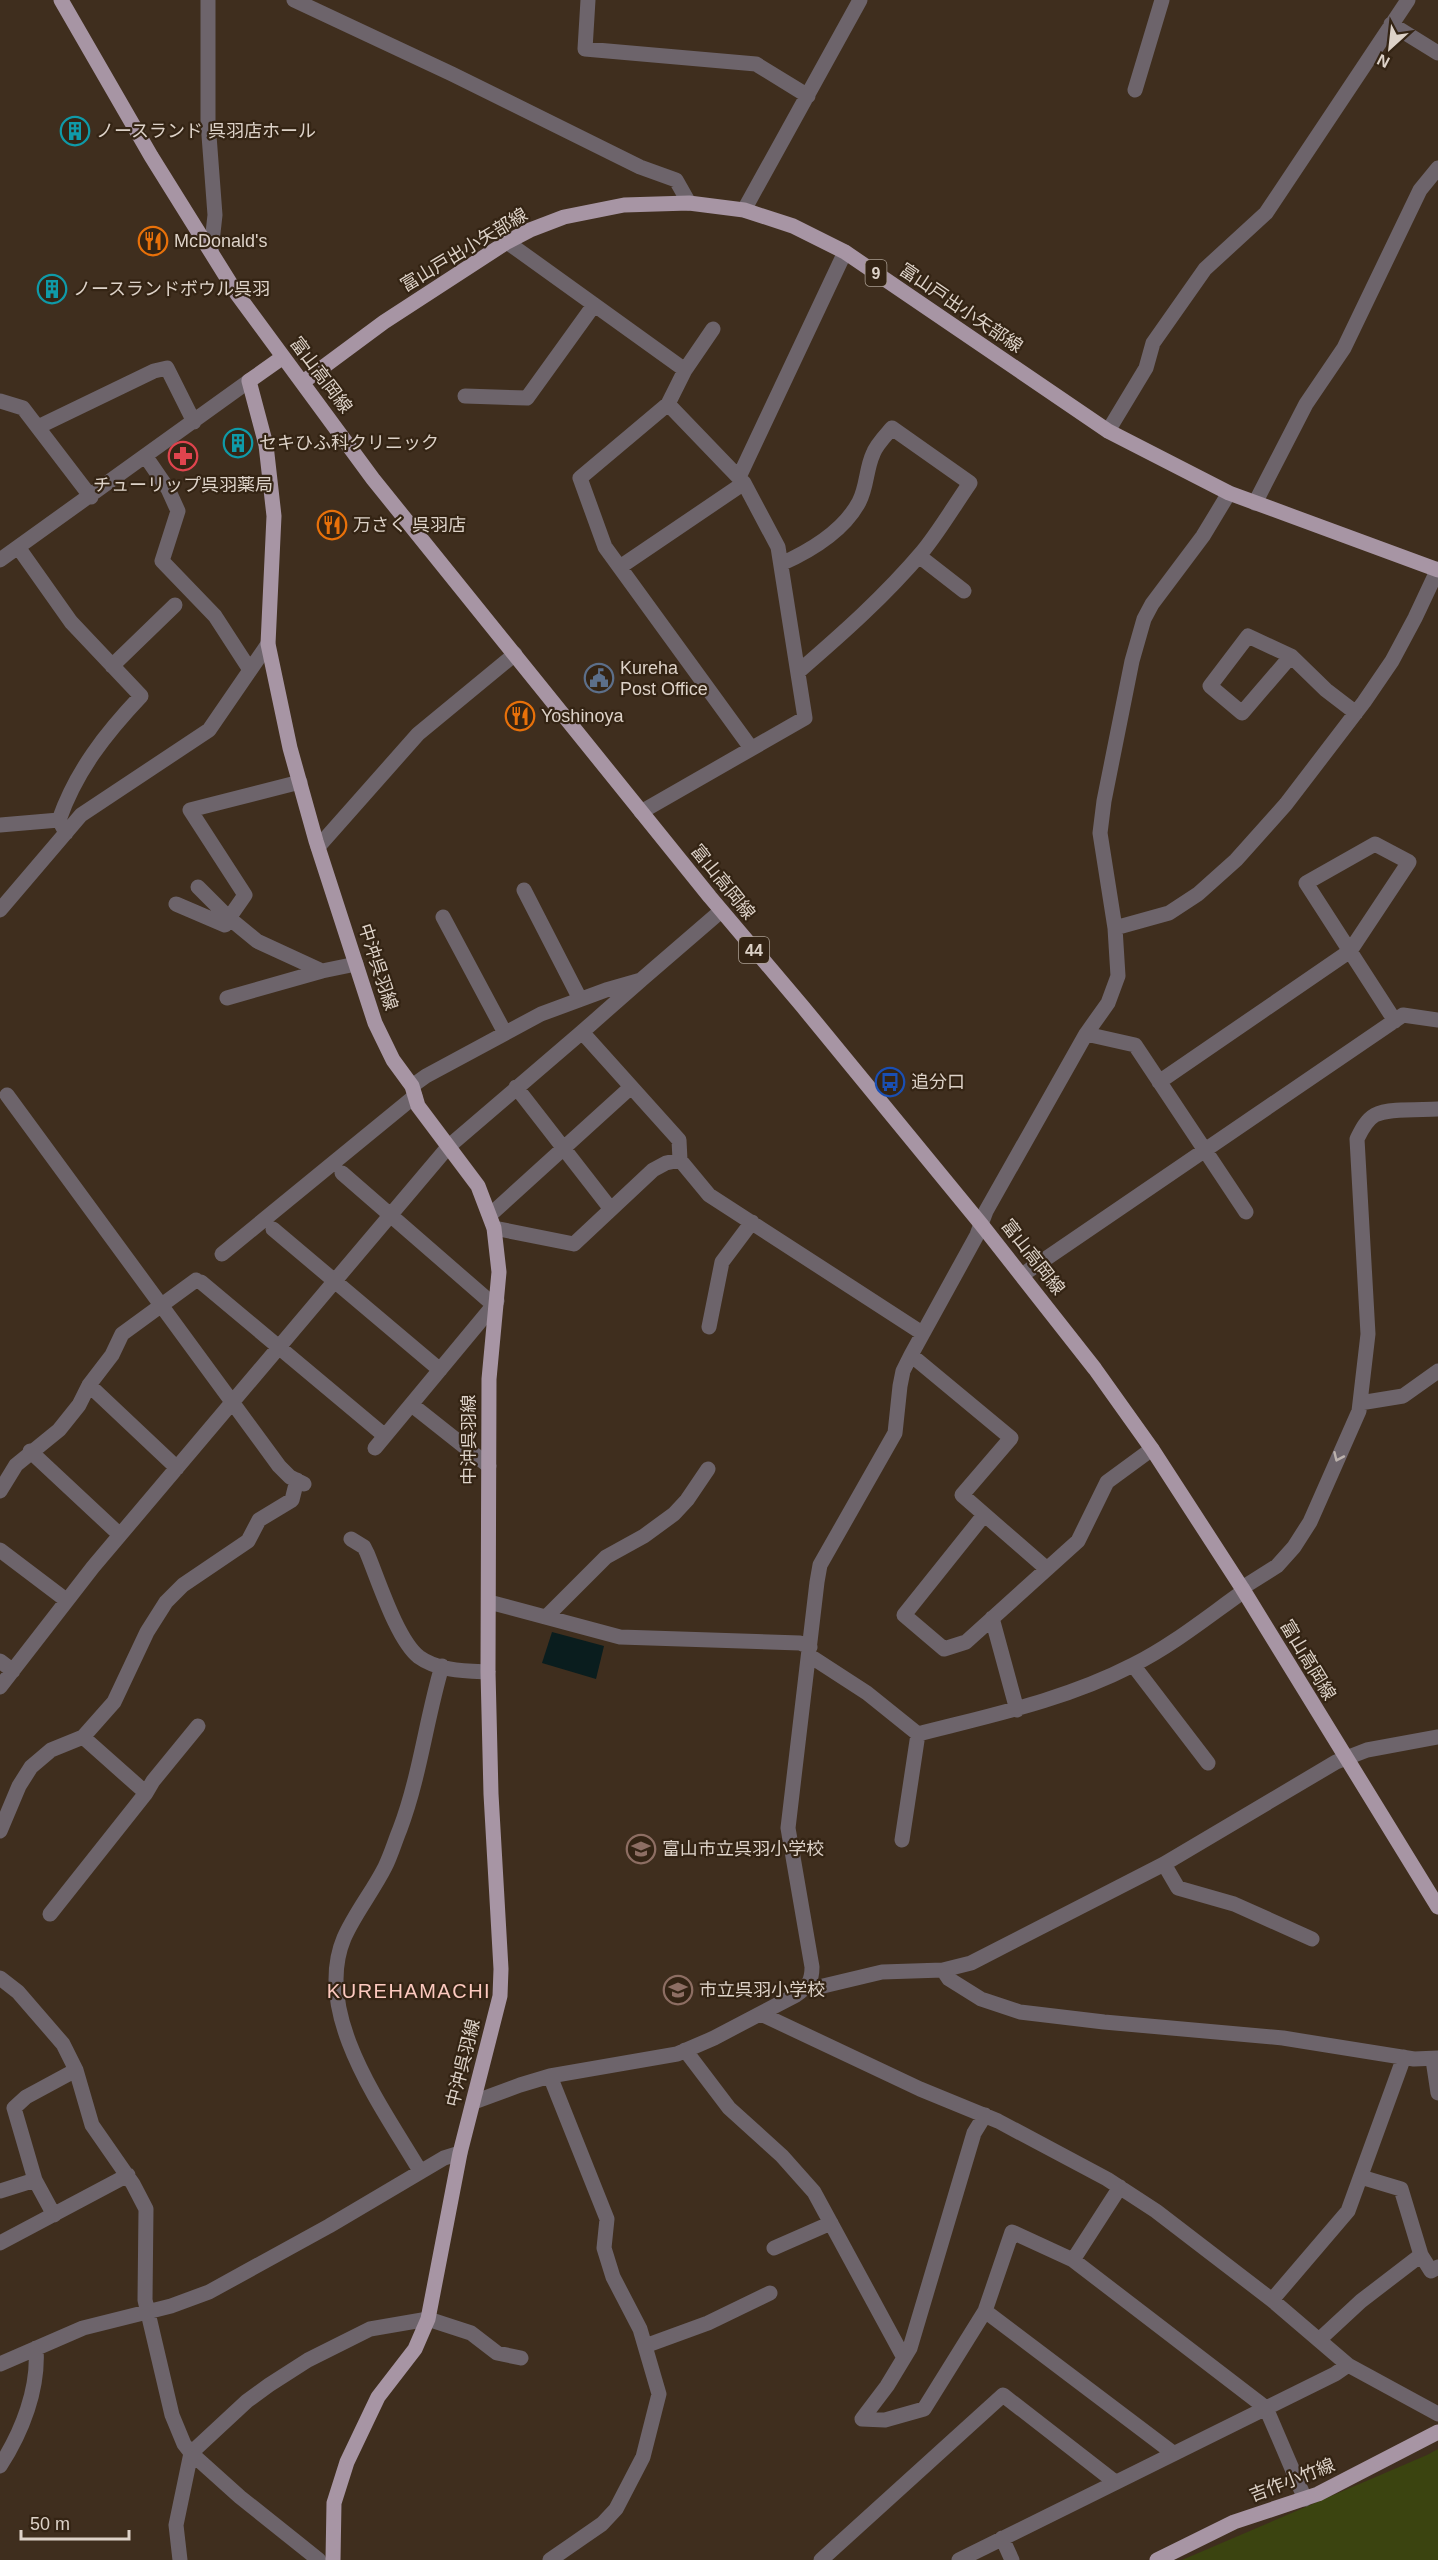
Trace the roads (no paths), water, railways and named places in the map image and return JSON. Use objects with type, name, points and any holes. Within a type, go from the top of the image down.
[{"type":"main road","name":"富山高岡線","points":[[61,0],[151,156],[237,294],[373,479],[721,911],[811,1016],[981,1224],[1095,1369],[1152,1449],[1243,1589],[1438,1907]]},
{"type":"main road","name":"富山戸出小矢部線","points":[[303,382],[384,322],[507,242],[530,230],[564,217],[624,205],[689,203],[744,210],[793,226],[845,252],[1108,431],[1229,493],[1438,569]]},
{"type":"main road","points":[[249,381],[283,357]]},
{"type":"main road","name":"中沖呉羽線","points":[[249,381],[266,445],[274,516],[268,644],[300,782],[318,847],[375,1023],[393,1060],[413,1091],[418,1106],[478,1186],[492,1222],[499,1272],[489,1379],[488,1672],[492,1806],[501,1970],[500,1996],[460,2153],[428,2319],[415,2349],[378,2397],[347,2462],[334,2503],[333,2560]]},
{"type":"main road","name":"吉作小竹線","points":[[1157,2560],[1234,2522],[1305,2499],[1438,2432]]},
{"type":"street","points":[[208,0],[208,122],[215,215],[210,251]]},
{"type":"street","points":[[294,0],[640,167],[676,180],[689,203]]},
{"type":"street","points":[[588,0],[585,49],[756,64],[808,96]]},
{"type":"street","points":[[744,210],[860,0]]},
{"type":"street","points":[[1135,90],[1162,0]]},
{"type":"street","points":[[1108,431],[1146,368],[1153,343],[1206,270],[1266,213],[1408,0]]},
{"type":"street","points":[[1391,24],[1438,53]]},
{"type":"street","points":[[1255,503],[1306,404],[1344,348],[1420,190],[1438,168]]},
{"type":"street","points":[[507,242],[685,370]]},
{"type":"street","points":[[620,567],[741,480],[845,252]]},
{"type":"street","points":[[465,396],[527,398],[594,305]]},
{"type":"street","points":[[713,329],[685,370],[668,404],[580,478],[605,547],[751,748]]},
{"type":"street","points":[[38,427],[154,371],[167,368],[194,422]]},
{"type":"street","points":[[0,560],[91,497],[249,381]]},
{"type":"street","points":[[0,401],[23,408],[91,497]]},
{"type":"street","points":[[641,812],[805,718],[778,547],[741,480],[668,404]]},
{"type":"street","points":[[781,564],[809,551],[839,528],[859,503],[868,479],[873,453],[892,428],[969,483],[919,556],[852,626],[798,672]]},
{"type":"street","points":[[146,457],[168,489],[178,511],[162,561],[215,616],[250,670]]},
{"type":"street","points":[[807,1987],[812,1978],[812,1967],[788,1828],[820,1565],[895,1433],[903,1371],[922,1333],[1086,1034],[1108,1003],[1118,976],[1115,928],[1100,833],[1104,801],[1132,661],[1144,619],[1152,604],[1203,536],[1229,493]]},
{"type":"street","points":[[18,547],[71,622],[141,696],[114,724],[82,768],[68,794],[63,826]]},
{"type":"street","points":[[919,556],[964,591]]},
{"type":"street","points":[[1115,928],[1147,921],[1169,913],[1198,894],[1228,867],[1286,804],[1356,713],[1392,661],[1438,569]]},
{"type":"street","points":[[112,666],[176,605]]},
{"type":"street","points":[[1291,656],[1242,713],[1210,686],[1248,636],[1291,656],[1326,690],[1356,713]]},
{"type":"street","points":[[0,910],[63,826],[209,730],[268,644]]},
{"type":"street","points":[[318,847],[418,734],[515,654]]},
{"type":"street","points":[[176,904],[225,925],[245,895],[190,810],[300,782]]},
{"type":"street","points":[[0,825],[63,826]]},
{"type":"street","points":[[1159,1082],[1350,951],[1409,862],[1375,844],[1306,883],[1350,951],[1395,1021]]},
{"type":"street","points":[[198,887],[229,918],[257,941],[322,971]]},
{"type":"street","points":[[524,890],[580,999]]},
{"type":"street","points":[[0,1687],[6,1666],[66,1600],[448,1147],[721,911]]},
{"type":"street","points":[[443,917],[505,1033]]},
{"type":"street","points":[[227,998],[322,971],[356,964]]},
{"type":"street","points":[[222,1254],[413,1091],[426,1076],[541,1014],[641,980]]},
{"type":"street","points":[[1022,1275],[1403,1015],[1438,1020]]},
{"type":"street","points":[[582,1032],[679,1140],[680,1160],[709,1195],[922,1333]]},
{"type":"street","points":[[1086,1034],[1135,1045],[1246,1212]]},
{"type":"street","points":[[631,1086],[563,1148],[492,1222],[574,1244],[653,1170],[666,1163],[680,1160]]},
{"type":"street","points":[[516,1087],[610,1208]]},
{"type":"street","points":[[0,1831],[18,1786],[31,1767],[51,1750],[83,1737],[117,1697],[147,1632],[166,1602],[183,1585],[248,1541],[259,1520],[292,1500],[300,1482],[279,1466],[232,1404],[7,1095]]},
{"type":"street","points":[[918,1734],[1017,1710],[1085,1688],[1133,1665],[1177,1640],[1277,1566],[1294,1547],[1310,1522],[1359,1411],[1368,1334],[1357,1139],[1364,1126],[1374,1115],[1438,1109]]},
{"type":"street","points":[[0,1491],[16,1465],[59,1430],[79,1405],[89,1385],[112,1355],[122,1334],[199,1281],[279,1348],[380,1442],[497,1301],[488,1299],[342,1173]]},
{"type":"street","points":[[709,1327],[722,1262],[752,1222]]},
{"type":"street","points":[[273,1229],[440,1370]]},
{"type":"street","points":[[911,1355],[1011,1438],[963,1495],[1047,1569]]},
{"type":"street","points":[[1360,1403],[1403,1396],[1438,1371]]},
{"type":"street","points":[[89,1385],[177,1468]]},
{"type":"street","points":[[412,1405],[489,1466]]},
{"type":"street","points":[[984,1515],[904,1616],[944,1649],[966,1641],[1078,1541],[1107,1482],[1152,1449]]},
{"type":"street","points":[[30,1452],[120,1535]]},
{"type":"street","points":[[547,1617],[606,1557],[644,1536],[674,1514],[687,1500],[708,1469]]},
{"type":"street","points":[[351,1539],[364,1547],[367,1552],[392,1614],[410,1647],[419,1657],[442,1666],[488,1672]]},
{"type":"street","points":[[0,1550],[66,1600]]},
{"type":"street","points":[[489,1602],[621,1637],[800,1643],[918,1734]]},
{"type":"street","points":[[992,1618],[1017,1710]]},
{"type":"street","points":[[1133,1665],[1208,1763]]},
{"type":"street","points":[[420,2171],[366,2078],[346,2033],[337,2001],[336,1970],[344,1939],[385,1867],[401,1826],[417,1775],[432,1700],[442,1666]]},
{"type":"street","points":[[50,1914],[198,1726]]},
{"type":"street","points":[[902,1840],[918,1734]]},
{"type":"street","points":[[83,1737],[146,1793]]},
{"type":"street","points":[[474,2102],[550,2076],[677,2054],[761,2014],[807,1987],[819,1987],[882,1972],[942,1970],[971,1963],[1164,1864],[1307,1779],[1347,1758],[1367,1750],[1438,1737]]},
{"type":"street","points":[[1164,1864],[1178,1888],[1234,1904],[1312,1939]]},
{"type":"street","points":[[942,1970],[949,1979],[981,1999],[1020,2012],[1283,2038],[1404,2057],[1435,2059],[1438,2093]]},
{"type":"street","points":[[0,1978],[18,1992],[63,2044],[76,2070],[92,2125],[128,2175],[146,2209],[145,2300],[172,2415],[184,2444],[240,2497],[319,2560]]},
{"type":"street","points":[[761,2014],[920,2089],[985,2115],[1120,2187],[1156,2211],[1272,2300],[1348,2365],[1438,2414]]},
{"type":"street","points":[[685,2050],[729,2108],[801,2175],[814,2192],[904,2358]]},
{"type":"street","points":[[1272,2300],[1348,2211],[1404,2057]]},
{"type":"street","points":[[54,2215],[35,2180],[7,2108],[76,2070]]},
{"type":"street","points":[[550,2076],[607,2219],[604,2248],[613,2277],[635,2316],[659,2394],[653,2423],[639,2466],[625,2494],[610,2516],[550,2560]]},
{"type":"street","points":[[985,2115],[974,2133],[920,2319],[904,2358],[887,2386],[862,2419],[885,2420],[924,2409],[985,2310],[1012,2232],[1073,2260],[1266,2408],[1305,2499]]},
{"type":"street","points":[[0,2364],[84,2328],[171,2307],[209,2292],[329,2226],[444,2157],[460,2153]]},
{"type":"street","points":[[0,2242],[128,2175]]},
{"type":"street","points":[[1361,2176],[1401,2189],[1421,2255],[1431,2271],[1438,2267]]},
{"type":"street","points":[[0,2191],[35,2180]]},
{"type":"street","points":[[1073,2260],[1120,2187]]},
{"type":"street","points":[[774,2248],[831,2223]]},
{"type":"street","points":[[1320,2339],[1361,2301],[1421,2255]]},
{"type":"street","points":[[645,2346],[708,2323],[770,2293]]},
{"type":"street","points":[[985,2310],[1173,2453]]},
{"type":"street","points":[[180,2560],[176,2525],[191,2453],[247,2401],[308,2360],[370,2329],[428,2319],[471,2333],[496,2353],[521,2358]]},
{"type":"street","points":[[0,2466],[30,2402],[38,2367],[36,2348]]},
{"type":"street","points":[[959,2560],[1335,2374],[1348,2365]]},
{"type":"street","points":[[821,2560],[1003,2395],[1115,2482]]},
{"type":"street","points":[[1002,2538],[1012,2560]]},
{"type":"place","name":"ノースランド 呉羽店ホール","points":[[75,131]]},
{"type":"place","name":"McDonald's","points":[[153,241]]},
{"type":"place","name":"ノースランドボウル呉羽","points":[[52,289]]},
{"type":"place","name":"セキひふ科クリニック","points":[[238,443]]},
{"type":"place","name":"チューリップ呉羽薬局","points":[[183,456]]},
{"type":"place","name":"万さく 呉羽店","points":[[332,525]]},
{"type":"place","name":"Kureha Post Office","points":[[599,678]]},
{"type":"place","name":"Yoshinoya","points":[[520,716]]},
{"type":"place","name":"追分口","points":[[890,1082]]},
{"type":"place","name":"富山市立呉羽小学校","points":[[641,1849]]},
{"type":"place","name":"市立呉羽小学校","points":[[678,1990]]},
{"type":"district","name":"KUREHAMACHI","points":[[409,1991]]}]
